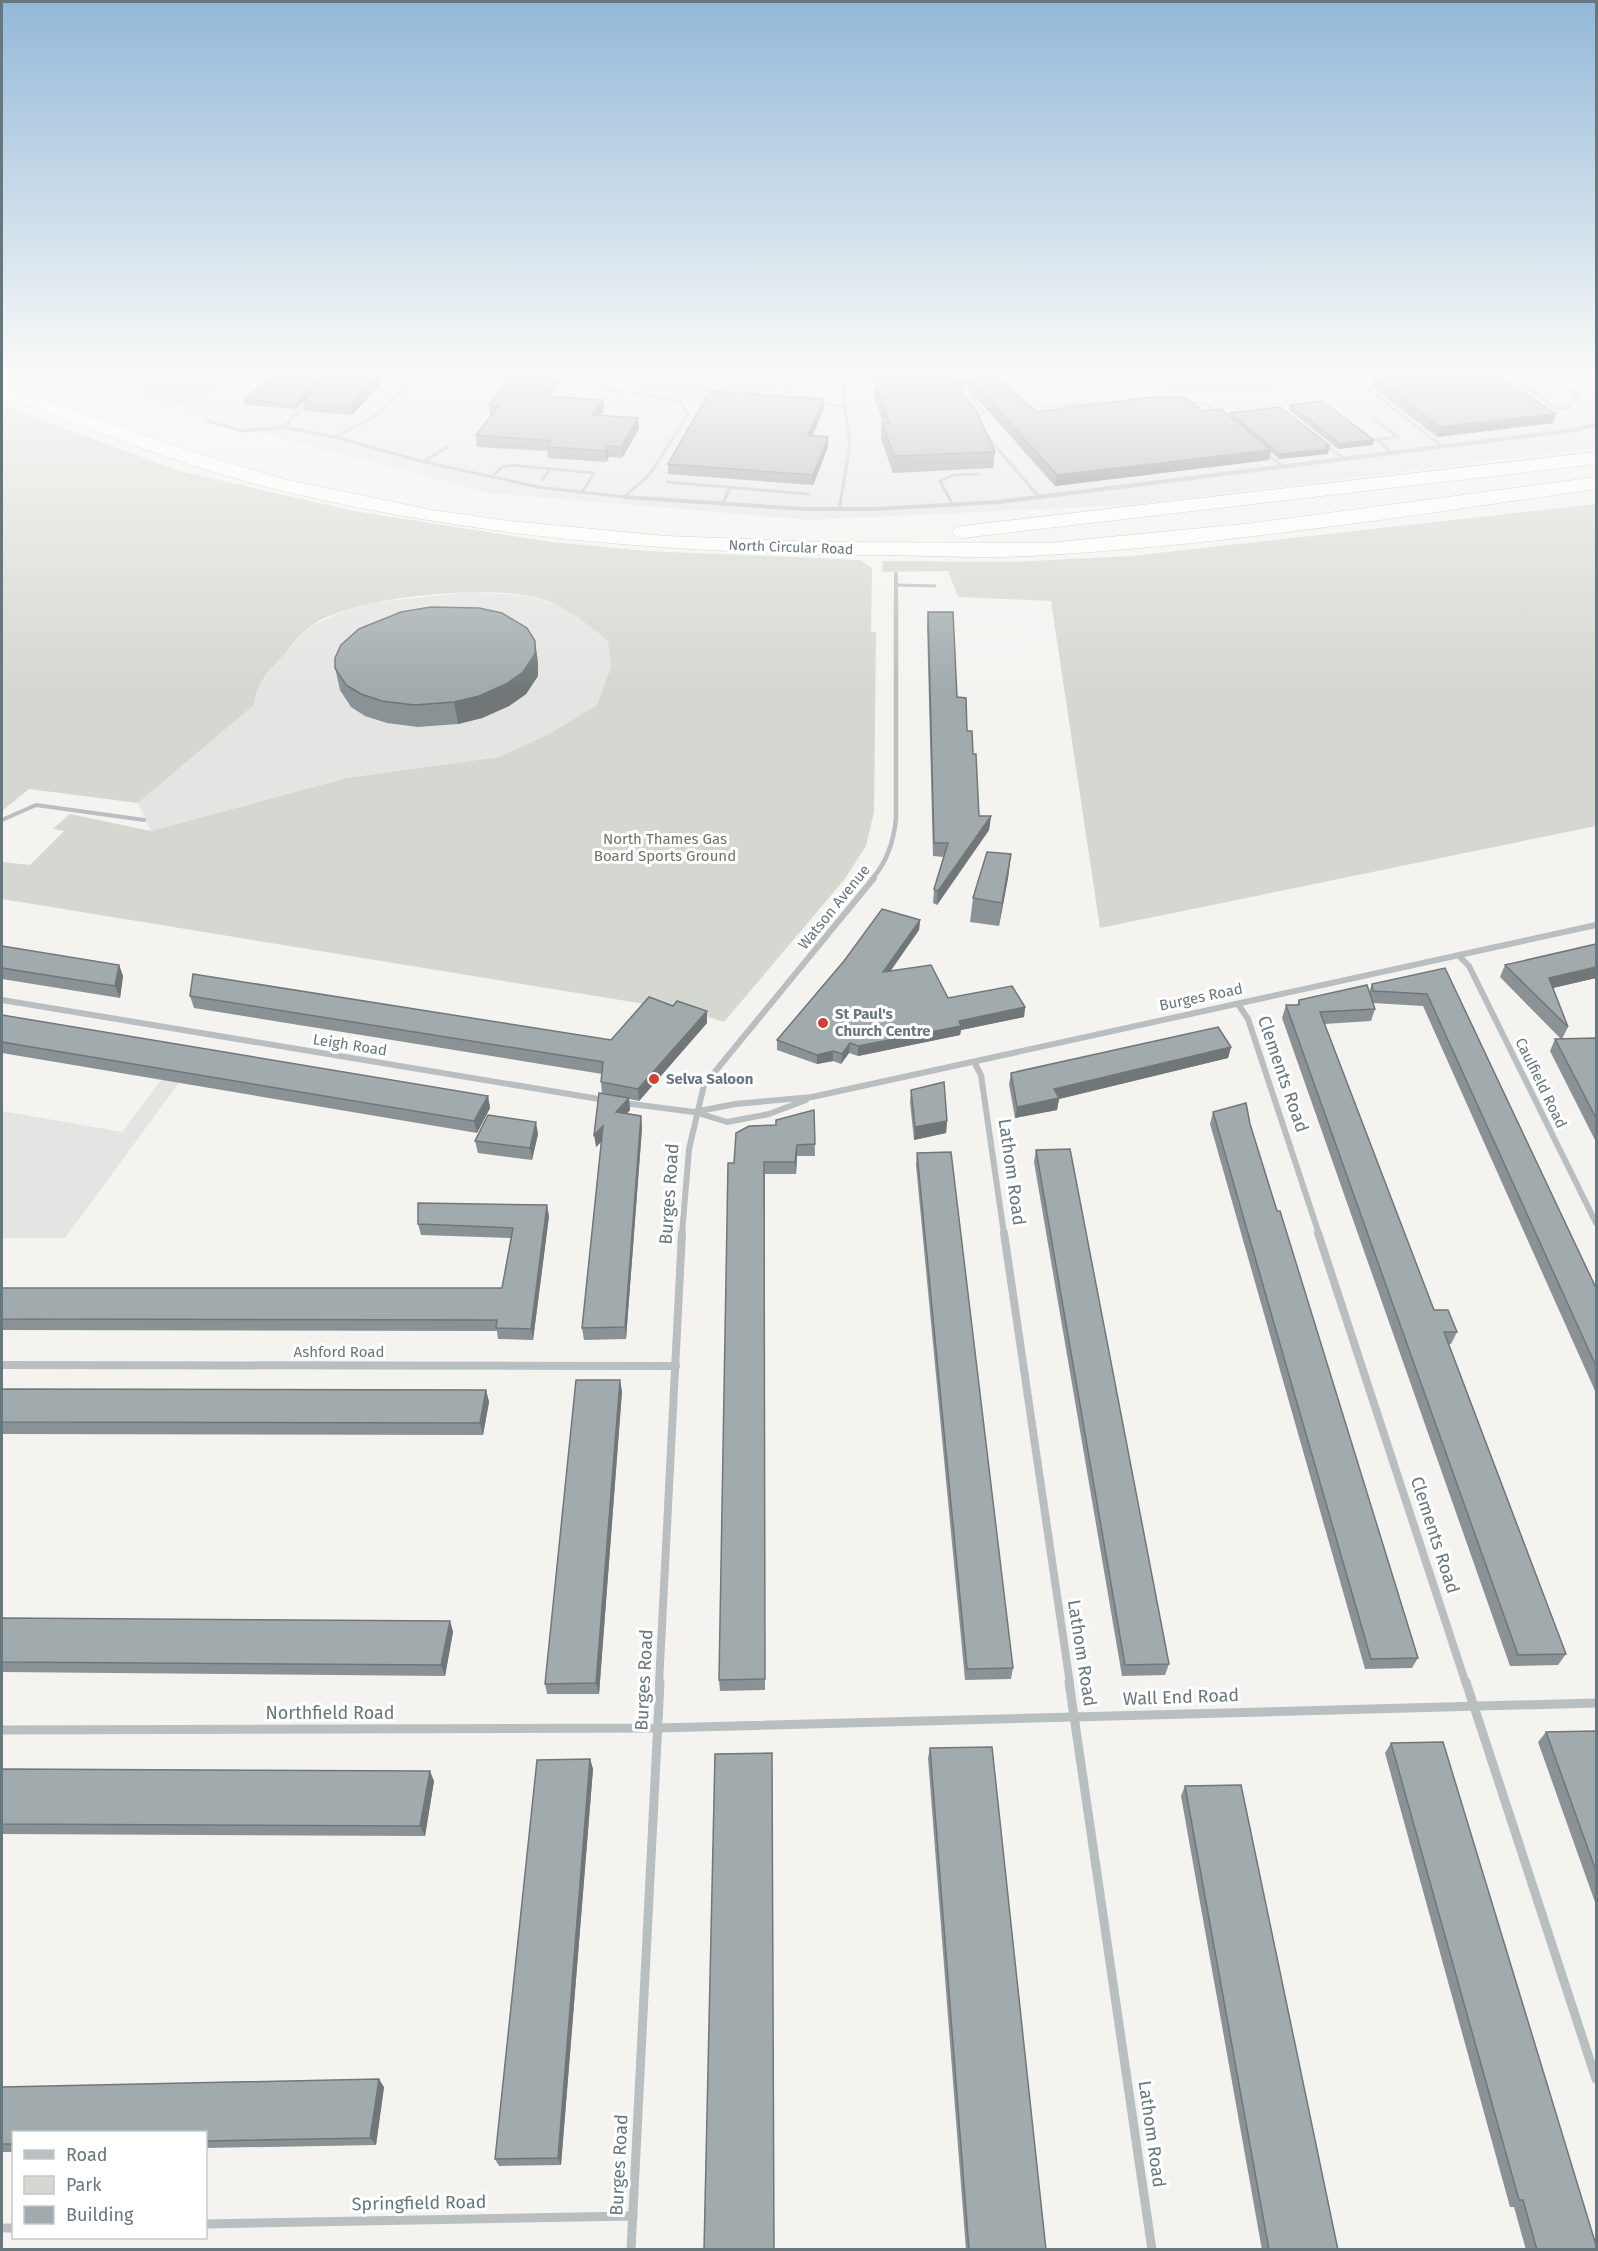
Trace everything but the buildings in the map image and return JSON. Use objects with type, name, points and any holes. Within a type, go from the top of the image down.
[{"type":"highway","name":"North Circular Road","points":[[269,481],[448,517],[616,538],[834,549],[1042,549],[1229,534],[1353,509],[1532,481]]},
{"type":"highway","name":"North Circular Road","points":[[354,481],[384,488],[552,514],[746,530],[951,533],[1066,531],[1353,509],[1596,483]]},
{"type":"highway","points":[[951,533],[1398,481]]},
{"type":"highway","points":[[1042,549],[1200,545],[1596,500]]},
{"type":"street","points":[[624,497],[722,505],[839,510],[953,505],[1040,498],[1173,481]]},
{"type":"street","name":"Watson Avenue","points":[[694,1112],[704,1085],[880,870],[890,848],[896,818],[896,574]]},
{"type":"street","name":"Burges Road","points":[[694,1112],[735,1104],[812,1097],[1596,925]]},
{"type":"street","name":"Caulfield Road","points":[[1459,956],[1469,966],[1596,1223]]},
{"type":"street","name":"Leigh Road","points":[[2,1000],[661,1110],[694,1112]]},
{"type":"street","name":"Clements Road","points":[[1238,1004],[1248,1019],[1596,2079]]},
{"type":"street","name":"Lathom Road","points":[[974,1062],[981,1075],[1152,2250]]},
{"type":"street","name":"Burges Road","points":[[694,1112],[727,1122],[769,1114],[812,1097]]},
{"type":"street","name":"Burges Road","points":[[632,2250],[686,1177],[694,1112]]},
{"type":"street","name":"Ashford Road","points":[[2,1365],[676,1366]]},
{"type":"street","name":"Wall End Road","points":[[658,1728],[1596,1703]]},
{"type":"street","name":"Northfield Road","points":[[2,1730],[658,1728]]},
{"type":"street","name":"Springfield Road","points":[[207,2224],[633,2216]]},
{"type":"lane","points":[[511,481],[538,487],[624,497],[642,481]]},
{"type":"lane","points":[[582,492],[589,481]]},
{"type":"lane","points":[[839,510],[844,481]]},
{"type":"lane","points":[[941,481],[953,505]]},
{"type":"lane","points":[[1025,481],[1040,498]]},
{"type":"lane","points":[[667,482],[808,494]]},
{"type":"lane","points":[[722,505],[730,488]]},
{"type":"lane","points":[[896,585],[935,586]]},
{"type":"lane","points":[[2,820],[36,805],[144,820]]},
{"type":"shaded area","points":[[444,481],[1326,481],[1130,505],[809,520],[490,493]]},
{"type":"shaded area","points":[[472,592],[530,596],[571,610],[608,641],[611,667],[597,706],[551,733],[499,757],[345,778],[151,831],[138,803],[254,705],[254,692],[276,663],[309,627],[346,610],[377,602]]},
{"type":"shaded area","points":[[183,1051],[200,1054],[65,1238],[2,1238],[2,1111],[122,1132]]},
{"type":"green space","name":"North Thames Gas Board Sports Ground","points":[[2,481],[223,481],[354,511],[551,542],[647,551],[860,560],[872,568],[871,632],[876,632],[874,812],[866,846],[844,880],[724,1022],[694,1012],[2,899],[2,862],[30,865],[64,831],[53,829],[70,814],[151,831],[346,778],[499,757],[551,733],[597,705],[611,667],[608,641],[581,619],[542,599],[508,593],[448,593],[383,601],[327,617],[308,628],[271,669],[262,680],[254,705],[138,803],[29,789],[2,811]]},
{"type":"green space","points":[[1596,504],[1596,826],[1100,928],[1051,601],[958,597],[948,571],[882,572],[883,561],[1009,562],[1132,556]]},
{"type":"place","name":"St Paul's Church Centre","points":[[823,1023]]},
{"type":"place","name":"Selva Saloon","points":[[654,1079]]}]
